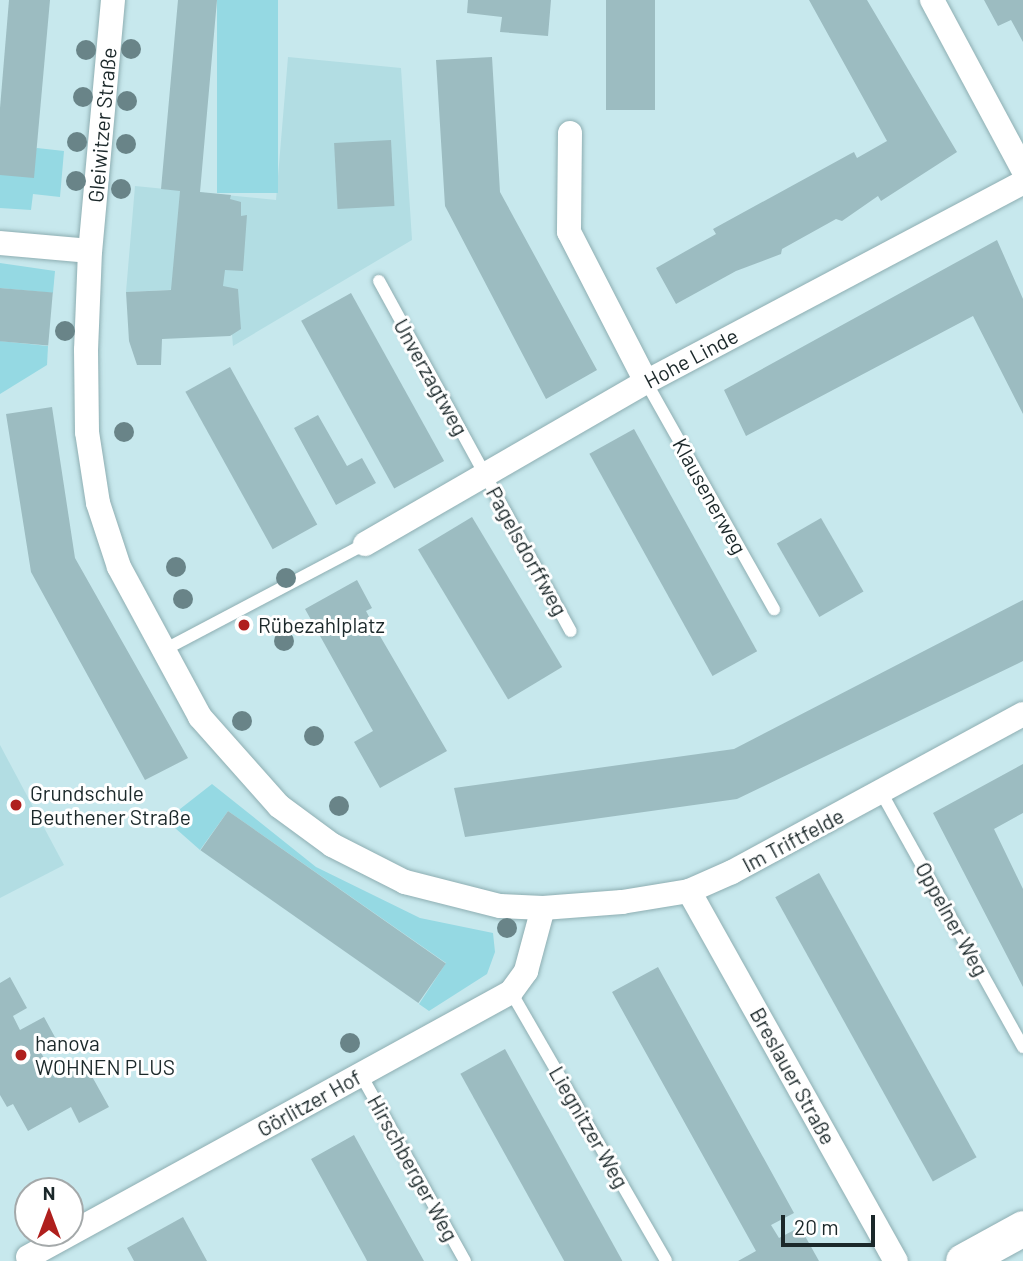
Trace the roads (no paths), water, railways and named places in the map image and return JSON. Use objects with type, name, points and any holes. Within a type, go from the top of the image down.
[{"type":"street","name":"Gleiwitzer Straße","points":[[90,251],[113,0]]},
{"type":"street","points":[[932,0],[1023,170]]},
{"type":"street","points":[[570,133],[569,232],[646,382]]},
{"type":"street","name":"Hohe Linde","points":[[365,544],[484,472],[646,382],[1023,182]]},
{"type":"street","points":[[0,243],[90,251],[87,432],[98,503],[119,567],[200,717],[238,764],[279,806],[332,845],[405,882],[500,906],[543,908],[526,971],[511,992]]},
{"type":"street","name":"Im Triftfelde","points":[[543,908],[689,891],[881,792],[1023,714]]},
{"type":"street","name":"Breslauer Straße","points":[[689,891],[896,1261]]},
{"type":"street","name":"Görlitzer Hof","points":[[28,1257],[511,992]]},
{"type":"street","points":[[963,1261],[1023,1228]]},
{"type":"lane","name":"Unverzagtweg","points":[[379,281],[484,472]]},
{"type":"lane","name":"Klausenerweg","points":[[646,382],[774,609]]},
{"type":"lane","name":"Pagelsdorffweg","points":[[484,472],[571,631]]},
{"type":"lane","points":[[162,651],[365,544]]},
{"type":"lane","name":"Oppelner Weg","points":[[881,792],[1023,1047]]},
{"type":"lane","name":"Liegnitzer Weg","points":[[511,992],[666,1261]]},
{"type":"lane","name":"Hirschberger Weg","points":[[361,1075],[466,1261]]},
{"type":"place","name":"Rübezahlplatz","points":[[244,625]]},
{"type":"place","name":"Grundschule Beuthener Straße","points":[[16,805]]},
{"type":"place","name":"hanova WOHNEN PLUS","points":[[21,1055]]}]
